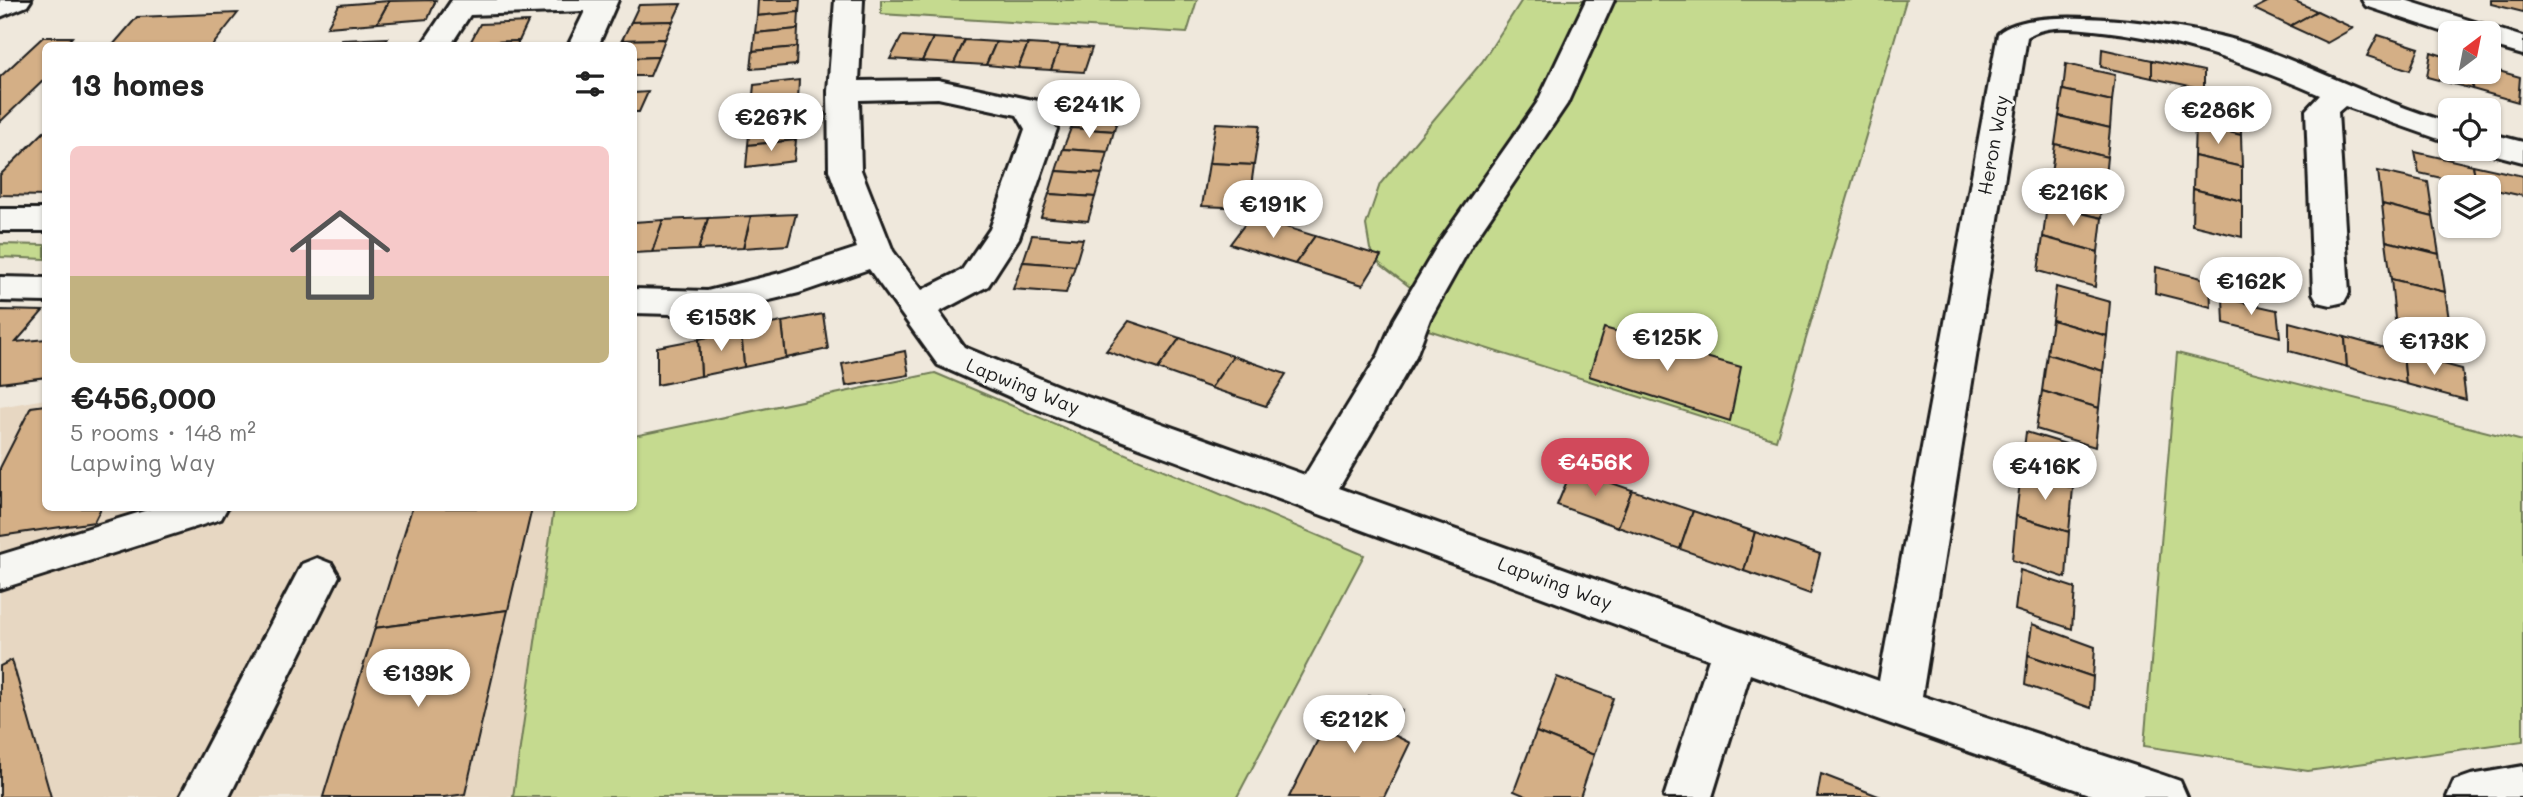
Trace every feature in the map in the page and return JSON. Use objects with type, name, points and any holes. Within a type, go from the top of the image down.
[{"type":"street","points":[[0,8],[17,0]]},
{"type":"street","points":[[843,91],[937,89],[998,100],[1028,108],[1041,129],[1007,230],[975,278],[916,309],[877,254],[845,170],[843,91],[849,0]]},
{"type":"street","points":[[1314,495],[1397,356],[1412,320],[1457,241],[1552,104],[1600,0]]},
{"type":"street","points":[[2375,0],[2440,21]]},
{"type":"street","points":[[438,42],[464,3],[603,1],[585,42]]},
{"type":"street","name":"Heron Way","points":[[1897,708],[2014,34],[2034,21],[2101,22],[2235,49],[2339,94],[2438,130]]},
{"type":"street","points":[[2501,40],[2523,46]]},
{"type":"street","points":[[2331,293],[2322,110],[2339,94]]},
{"type":"street","points":[[2501,146],[2523,152]]},
{"type":"street","points":[[0,220],[42,220]]},
{"type":"street","points":[[637,301],[707,303],[786,284],[877,254]]},
{"type":"street","points":[[0,289],[42,290]]},
{"type":"street","name":"Lapwing Way","points":[[916,309],[951,356],[1051,399],[1897,708],[2163,797]]},
{"type":"street","points":[[0,572],[196,511]]},
{"type":"street","points":[[204,797],[317,576]]},
{"type":"street","points":[[1688,797],[1735,649]]},
{"type":"street","points":[[2471,797],[2523,788]]},
{"type":"shaded area","points":[[42,400],[42,511],[554,511],[513,797],[0,797],[0,407]]},
{"type":"green space","points":[[881,0],[1197,0],[1187,33],[881,14]]},
{"type":"green space","points":[[1522,0],[1906,0],[1776,440],[1425,329],[1427,300],[1380,264],[1370,249],[1366,225],[1380,184],[1482,62]]},
{"type":"green space","points":[[0,244],[42,245],[42,259],[0,257]]},
{"type":"green space","points":[[2177,353],[2523,441],[2523,741],[2308,771],[2144,746]]},
{"type":"green space","points":[[935,373],[1364,555],[1237,797],[513,797],[554,511],[637,511],[637,435]]},
{"type":"building","points":[[436,0],[428,19],[377,23],[389,1]]},
{"type":"building","points":[[758,0],[800,0],[799,12],[757,16]]},
{"type":"building","points":[[2271,0],[2293,0],[2317,11],[2290,26],[2254,9]]},
{"type":"building","points":[[2491,0],[2523,0],[2523,12],[2491,4]]},
{"type":"building","points":[[389,1],[377,23],[327,27],[339,5]]},
{"type":"building","points":[[681,4],[673,21],[631,22],[639,5]]},
{"type":"building","points":[[2317,11],[2353,28],[2327,43],[2290,26]]},
{"type":"building","points":[[799,12],[798,29],[755,33],[757,16]]},
{"type":"building","points":[[238,13],[215,42],[115,42],[137,17]]},
{"type":"building","points":[[673,21],[665,39],[622,40],[631,22]]},
{"type":"building","points":[[528,22],[519,41],[471,42],[480,24]]},
{"type":"building","points":[[798,29],[797,47],[753,51],[755,33]]},
{"type":"building","points":[[2378,35],[2419,48],[2410,70],[2367,56]]},
{"type":"building","points":[[902,36],[933,38],[922,61],[890,59]]},
{"type":"building","points":[[43,37],[72,37],[68,42],[42,42],[42,82],[0,122],[0,77]]},
{"type":"building","points":[[388,38],[386,42],[341,42]]},
{"type":"building","points":[[933,38],[965,40],[954,63],[922,61]]},
{"type":"building","points":[[665,39],[658,57],[637,58],[637,42],[621,42]]},
{"type":"building","points":[[965,40],[996,42],[986,65],[954,63]]},
{"type":"building","points":[[996,42],[1028,44],[1018,68],[986,65]]},
{"type":"building","points":[[1028,44],[1060,46],[1051,70],[1018,68]]},
{"type":"building","points":[[1060,46],[1092,48],[1084,72],[1051,70]]},
{"type":"building","points":[[797,47],[796,65],[751,69],[753,51]]},
{"type":"building","points":[[2102,49],[2152,60],[2152,78],[2101,67]]},
{"type":"building","points":[[2431,52],[2438,54],[2438,80],[2427,77]]},
{"type":"building","points":[[658,57],[650,76],[637,76],[637,58]]},
{"type":"building","points":[[2152,60],[2204,71],[2204,89],[2152,78]]},
{"type":"building","points":[[2066,64],[2115,75],[2112,101],[2063,90]]},
{"type":"building","points":[[2501,72],[2520,77],[2518,102],[2472,89],[2473,84],[2501,84]]},
{"type":"building","points":[[799,80],[798,100],[752,105],[754,85]]},
{"type":"building","points":[[2453,84],[2473,84],[2472,89]]},
{"type":"building","points":[[1084,88],[1126,91],[1120,110],[1077,108]]},
{"type":"building","points":[[2063,90],[2112,101],[2110,128],[2059,116]]},
{"type":"building","points":[[648,92],[639,112],[637,112],[637,93]]},
{"type":"building","points":[[2196,94],[2241,104],[2241,135],[2195,124]]},
{"type":"building","points":[[798,100],[797,120],[750,125],[752,105]]},
{"type":"building","points":[[1077,108],[1120,110],[1114,131],[1071,128]]},
{"type":"building","points":[[2059,116],[2110,128],[2107,157],[2055,144]]},
{"type":"building","points":[[797,120],[796,140],[748,145],[750,125]]},
{"type":"building","points":[[1216,123],[1260,125],[1254,165],[1209,163]]},
{"type":"building","points":[[2195,124],[2241,135],[2242,167],[2194,156]]},
{"type":"building","points":[[1071,128],[1114,131],[1108,152],[1063,149]]},
{"type":"building","points":[[42,134],[42,196],[0,195],[0,175]]},
{"type":"building","points":[[796,140],[794,161],[746,167],[748,145]]},
{"type":"building","points":[[2055,144],[2107,157],[2104,187],[2051,174]]},
{"type":"building","points":[[1063,149],[1108,152],[1102,174],[1056,171]]},
{"type":"building","points":[[2415,152],[2438,157],[2438,161],[2473,165],[2475,175],[2438,175],[2438,177],[2419,173]]},
{"type":"building","points":[[2194,156],[2242,167],[2242,201],[2193,189]]},
{"type":"building","points":[[1209,163],[1254,165],[1248,208],[1202,206]]},
{"type":"building","points":[[2473,165],[2523,176],[2523,196],[2501,191],[2501,175],[2475,175]]},
{"type":"building","points":[[1056,171],[1102,174],[1095,197],[1049,194]]},
{"type":"building","points":[[2378,171],[2428,182],[2433,217],[2382,204]]},
{"type":"building","points":[[2051,174],[2104,187],[2102,218],[2047,205]]},
{"type":"building","points":[[2193,189],[2242,201],[2242,237],[2192,225]]},
{"type":"building","points":[[1049,194],[1095,197],[1088,221],[1041,217]]},
{"type":"building","points":[[2382,204],[2433,217],[2439,254],[2386,241]]},
{"type":"building","points":[[2047,205],[2102,218],[2098,252],[2043,237]]},
{"type":"building","points":[[796,214],[788,245],[743,248],[751,216]]},
{"type":"building","points":[[751,216],[743,248],[698,250],[708,218]]},
{"type":"building","points":[[1251,216],[1315,236],[1295,264],[1230,244]]},
{"type":"building","points":[[708,218],[698,250],[652,252],[663,220]]},
{"type":"building","points":[[663,220],[652,252],[637,253],[637,222]]},
{"type":"building","points":[[1032,235],[1083,239],[1075,266],[1023,262]]},
{"type":"building","points":[[1315,236],[1381,256],[1363,285],[1295,264]]},
{"type":"building","points":[[2043,237],[2098,252],[2095,287],[2038,271]]},
{"type":"building","points":[[2386,241],[2439,254],[2445,292],[2391,279]]},
{"type":"building","points":[[1023,262],[1075,266],[1066,293],[1013,289]]},
{"type":"building","points":[[2156,267],[2210,280],[2211,307],[2155,293]]},
{"type":"building","points":[[2391,279],[2445,292],[2451,334],[2395,319]]},
{"type":"building","points":[[2056,287],[2110,302],[2107,336],[2052,320]]},
{"type":"building","points":[[2223,298],[2277,310],[2280,337],[2224,323]]},
{"type":"building","points":[[0,310],[42,311],[16,342],[42,339],[42,378],[0,383]]},
{"type":"building","points":[[823,314],[828,349],[786,358],[782,322]]},
{"type":"building","points":[[2395,319],[2451,334],[2455,362],[2398,348]]},
{"type":"building","points":[[2052,320],[2107,336],[2103,371],[2047,354]]},
{"type":"building","points":[[1129,321],[1180,338],[1158,369],[1106,351]]},
{"type":"building","points":[[782,322],[786,358],[744,367],[741,330]]},
{"type":"building","points":[[2289,322],[2345,337],[2347,367],[2289,351]]},
{"type":"building","points":[[1604,328],[1741,367],[1730,421],[1589,376]]},
{"type":"building","points":[[741,330],[744,367],[701,376],[699,339]]},
{"type":"building","points":[[2345,337],[2403,353],[2406,384],[2347,367]]},
{"type":"building","points":[[1180,338],[1233,356],[1211,388],[1158,369]]},
{"type":"building","points":[[699,339],[701,376],[657,385],[657,347]]},
{"type":"building","points":[[905,351],[909,375],[846,386],[842,364]]},
{"type":"building","points":[[2403,353],[2462,369],[2466,400],[2406,384]]},
{"type":"building","points":[[2047,354],[2103,371],[2099,408],[2042,391]]},
{"type":"building","points":[[1233,356],[1286,374],[1266,406],[1211,388]]},
{"type":"building","points":[[2042,391],[2099,408],[2095,447],[2036,429]]},
{"type":"building","points":[[42,406],[42,511],[100,511],[94,522],[0,536],[0,468],[31,407]]},
{"type":"building","points":[[2026,432],[2076,447],[2073,488],[2021,473]]},
{"type":"building","points":[[1572,469],[1632,490],[1618,527],[1557,505]]},
{"type":"building","points":[[2021,473],[2073,488],[2069,532],[2016,516]]},
{"type":"building","points":[[1632,490],[1693,511],[1680,549],[1618,527]]},
{"type":"building","points":[[411,511],[531,511],[508,610],[375,628]]},
{"type":"building","points":[[1693,511],[1755,532],[1744,571],[1680,549]]},
{"type":"building","points":[[2016,516],[2069,532],[2066,578],[2012,560]]},
{"type":"building","points":[[1755,532],[1820,554],[1810,594],[1744,571]]},
{"type":"building","points":[[2020,570],[2075,588],[2072,629],[2015,610]]},
{"type":"building","points":[[508,610],[465,794],[444,797],[323,797],[375,628]]},
{"type":"building","points":[[2032,624],[2095,647],[2093,677],[2028,655]]},
{"type":"building","points":[[2028,655],[2093,677],[2091,708],[2025,685]]},
{"type":"building","points":[[12,660],[51,797],[0,797],[0,666]]},
{"type":"building","points":[[1557,677],[1613,698],[1594,755],[1536,732]]},
{"type":"building","points":[[1369,696],[1402,710],[1392,734],[1410,743],[1384,797],[1289,797],[1333,710],[1359,721]]},
{"type":"building","points":[[1536,732],[1594,755],[1580,797],[1528,797],[1514,791]]},
{"type":"building","points":[[1821,774],[1881,797],[1817,797]]}]
